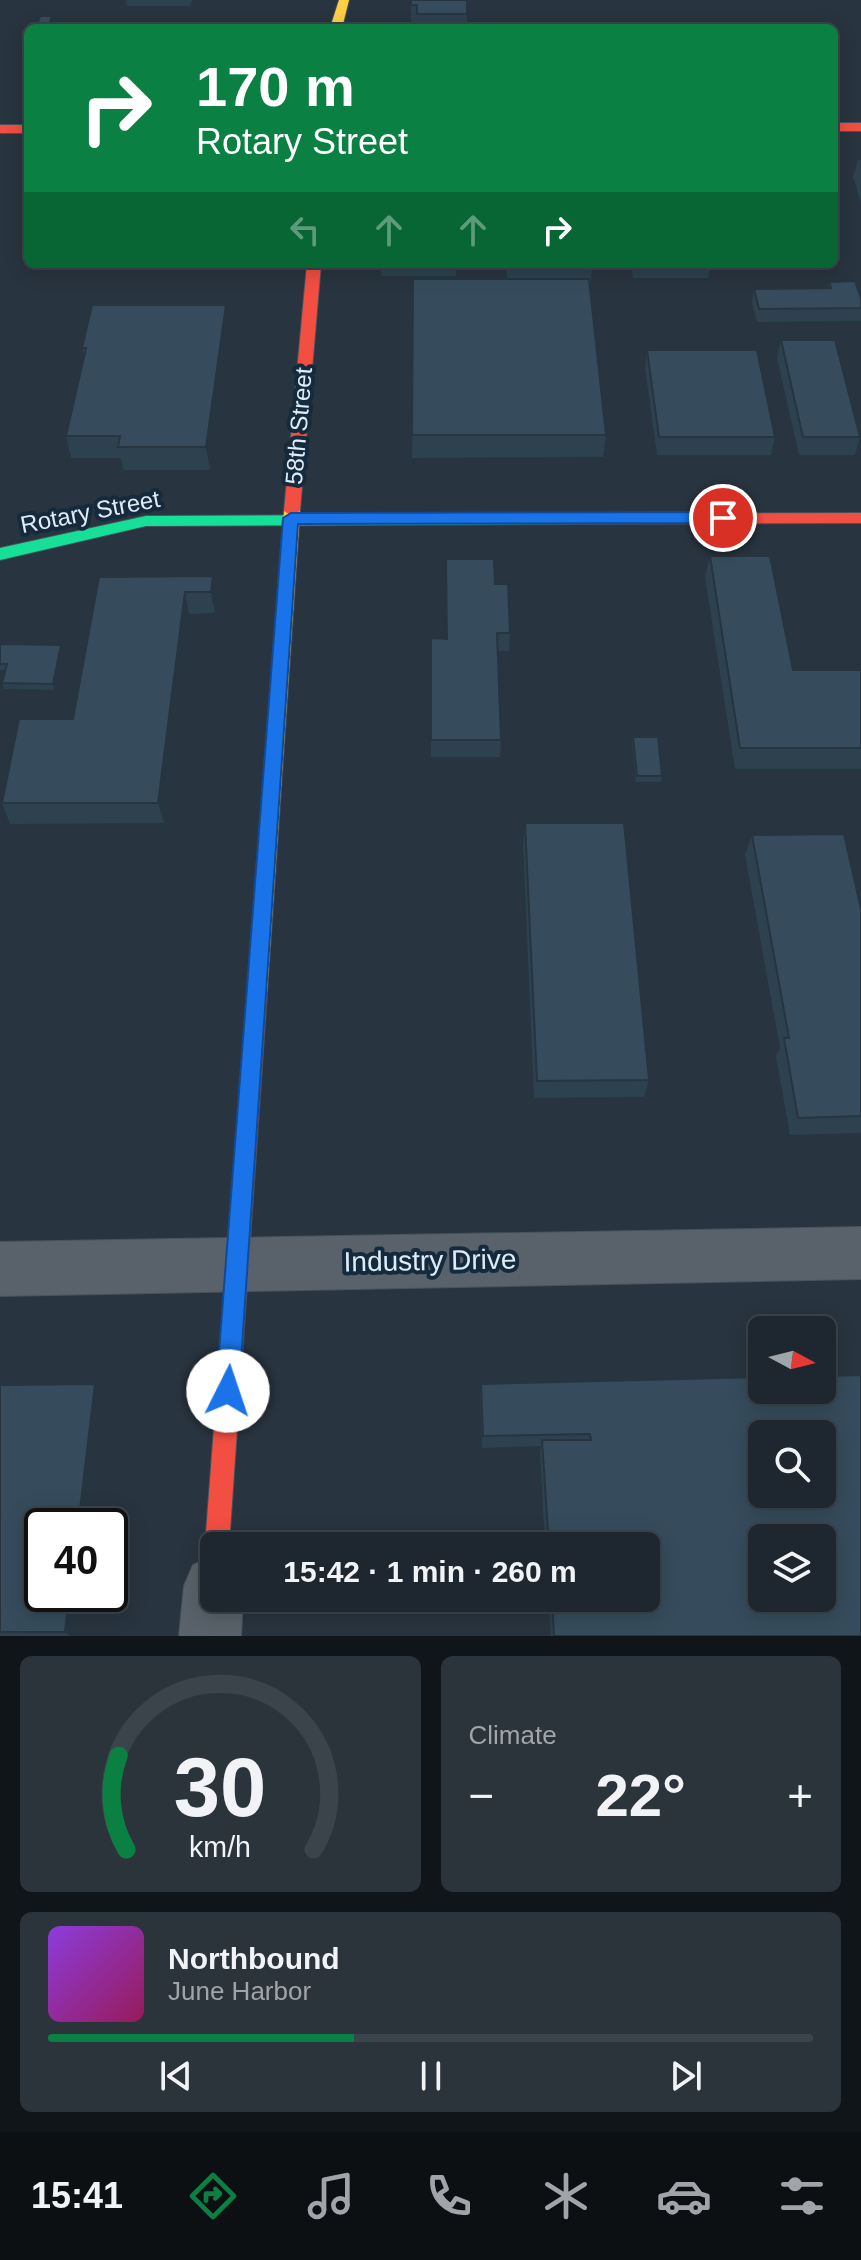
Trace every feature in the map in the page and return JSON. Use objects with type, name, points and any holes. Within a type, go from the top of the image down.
[{"type":"street","points":[[337,24],[344,0]]},
{"type":"street","points":[[838,127],[861,127]]},
{"type":"street","points":[[0,129],[24,129]]},
{"type":"street","name":"58th Street","points":[[218,1532],[291,518],[314,268]]},
{"type":"street","name":"Rotary Street","points":[[0,554],[146,521],[861,518]]},
{"type":"street","name":"Industry Drive","points":[[0,1269],[861,1253]]},
{"type":"street","points":[[210,1636],[212,1612]]},
{"type":"building","points":[[411,0],[467,0],[467,14],[417,14],[417,5],[411,5]]},
{"type":"building","points":[[40,16],[52,16],[49,24],[37,24]]},
{"type":"building","points":[[413,279],[589,279],[606,435],[412,435]]},
{"type":"building","points":[[855,281],[861,308],[759,309],[754,289],[831,288],[829,282]]},
{"type":"building","points":[[92,305],[226,305],[206,447],[118,447],[120,436],[66,436],[86,348],[82,348]]},
{"type":"building","points":[[781,340],[835,340],[860,437],[803,437]]},
{"type":"building","points":[[647,350],[757,350],[775,437],[659,437]]},
{"type":"building","points":[[710,556],[770,556],[793,670],[861,670],[861,748],[740,748]]},
{"type":"building","points":[[446,559],[494,559],[495,584],[508,584],[510,633],[497,633],[501,740],[431,740],[431,638],[447,639]]},
{"type":"building","points":[[213,576],[211,592],[185,592],[158,803],[2,803],[19,719],[73,719],[99,577]]},
{"type":"building","points":[[0,644],[61,645],[53,684],[2,683],[7,664],[0,664]]},
{"type":"building","points":[[633,737],[658,737],[662,776],[637,776]]},
{"type":"building","points":[[525,823],[624,823],[649,1080],[537,1081]]},
{"type":"building","points":[[844,834],[861,909],[861,1116],[798,1118],[784,1038],[789,1038],[752,835]]},
{"type":"building","points":[[861,1375],[861,1636],[554,1636],[553,1612],[660,1612],[660,1532],[548,1532],[542,1440],[591,1440],[590,1434],[483,1436],[481,1384],[748,1377],[748,1404],[836,1404],[836,1376]]},
{"type":"building","points":[[95,1384],[80,1508],[24,1508],[24,1612],[67,1612],[65,1632],[0,1632],[0,1385]]},
{"type":"traffic: fast","points":[[0,554],[146,521],[580,519]]},
{"type":"traffic: slow","points":[[337,24],[344,0]]},
{"type":"traffic: slow","points":[[257,993],[292,511]]},
{"type":"traffic: jam","points":[[838,127],[861,127]]},
{"type":"traffic: jam","points":[[0,129],[24,129]]},
{"type":"traffic: jam","points":[[292,511],[314,268]]},
{"type":"traffic: jam","points":[[580,519],[861,518]]},
{"type":"traffic: jam","points":[[218,1532],[257,993]]},
{"type":"route","points":[[228,1391],[291,518],[723,518]]}]
